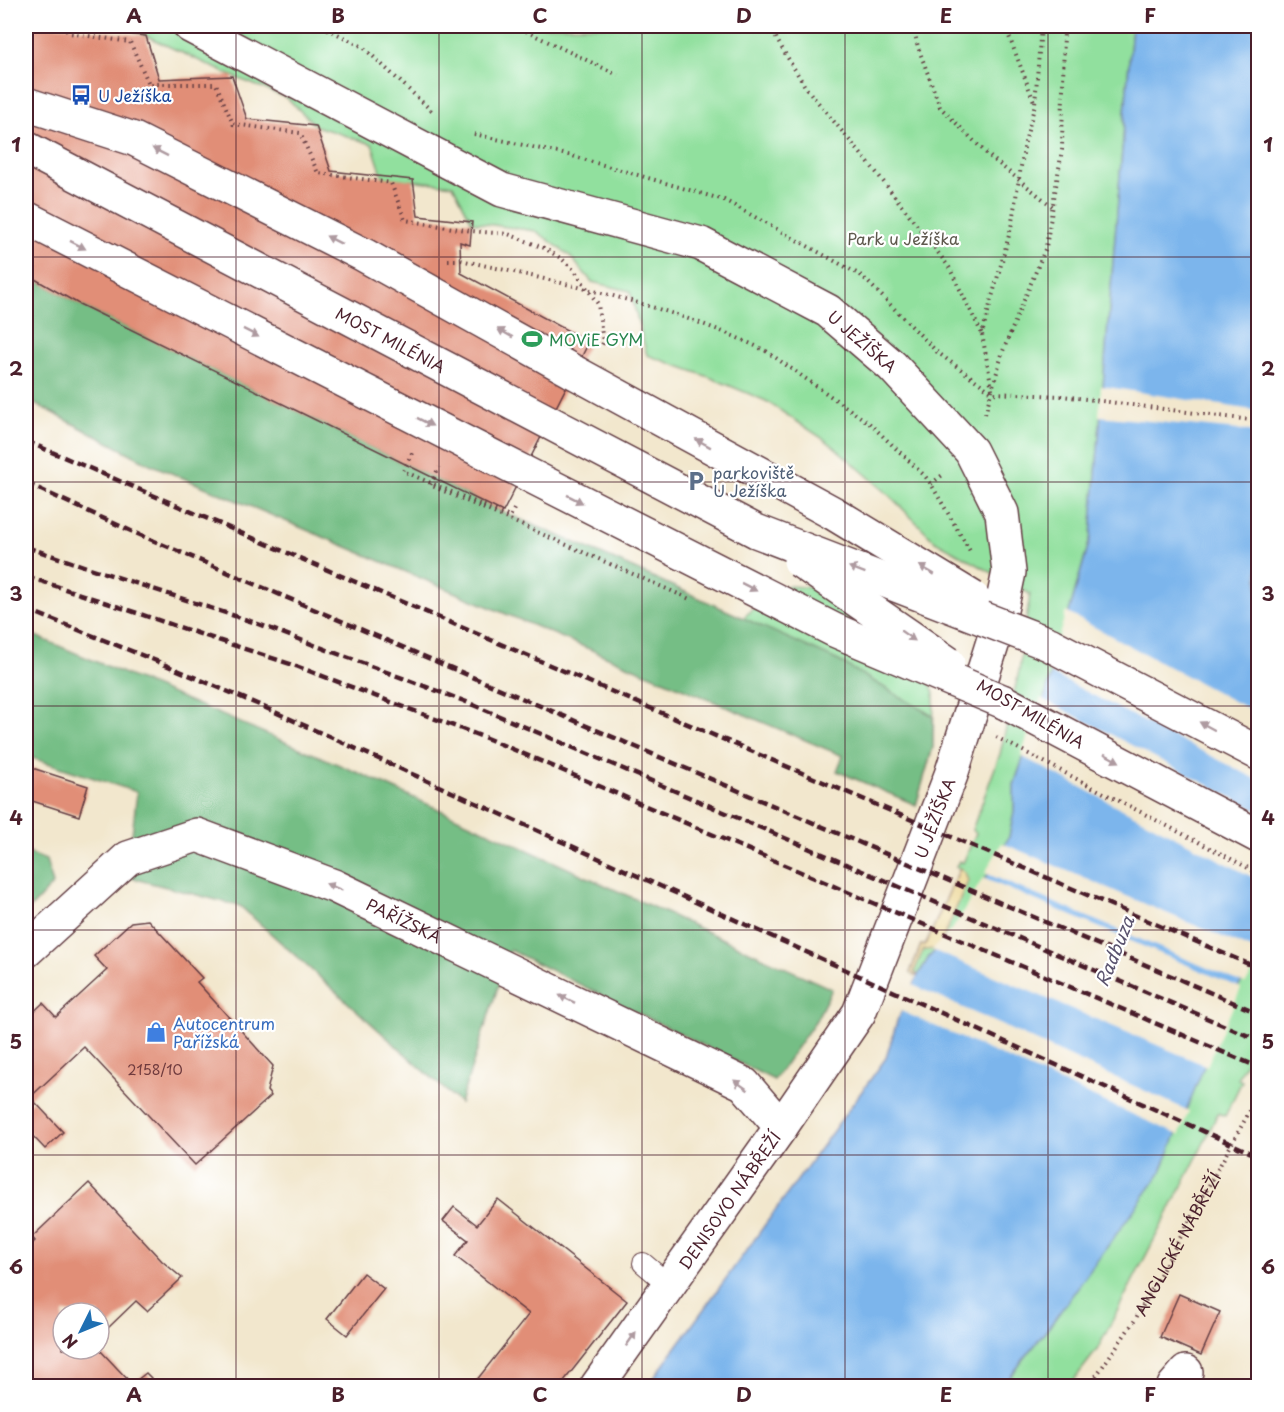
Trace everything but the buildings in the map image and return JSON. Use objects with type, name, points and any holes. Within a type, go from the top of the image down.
[{"type":"main road","name":"U JEŽÍŠKA","points":[[190,26],[502,190],[701,244],[828,310],[892,366],[971,451],[1002,513],[1009,572],[997,629],[951,775],[859,1013]]},
{"type":"main road","points":[[26,104],[134,139],[364,255],[832,513],[1049,644]]},
{"type":"main road","name":"MOST MILÉNIA","points":[[26,148],[756,531],[1049,644],[1258,753]]},
{"type":"main road","points":[[26,218],[834,630],[1004,702]]},
{"type":"main road","name":"MOST MILÉNIA","points":[[756,531],[1004,702],[1258,836]]},
{"type":"main road","name":"PAŘÍŽSKÁ","points":[[26,951],[129,858],[197,835],[334,886],[744,1084],[781,1127]]},
{"type":"main road","name":"DENISOVO NÁBŘEŽÍ","points":[[597,1386],[859,1013]]},
{"type":"lane","points":[[642,1263],[669,1285]]},
{"type":"path","points":[[62,26],[69,33],[130,42],[149,84],[216,84],[233,124],[300,133],[318,173],[391,183],[405,220],[471,231],[508,234],[544,248]]},
{"type":"path","points":[[515,26],[618,75]]},
{"type":"path","points":[[772,26],[777,40],[806,88],[876,172],[949,267],[982,334],[993,393]]},
{"type":"path","points":[[913,26],[918,47],[940,107],[989,156],[1053,207]]},
{"type":"path","points":[[1005,26],[1035,104]]},
{"type":"path","points":[[982,334],[1011,228],[1025,142],[1035,104],[1041,26]]},
{"type":"path","points":[[993,393],[1004,351],[1046,247],[1062,150],[1065,26]]},
{"type":"path","points":[[461,260],[663,309],[730,333],[766,351],[869,423],[925,476],[970,552]]},
{"type":"path","points":[[993,393],[1062,396],[1258,421]]},
{"type":"path","points":[[412,453],[403,471],[510,517]]},
{"type":"path","points":[[439,466],[430,486],[610,564]]},
{"type":"path","points":[[994,736],[1258,873]]},
{"type":"path","name":"ANGLICKÉ NÁBŘEŽÍ","points":[[1089,1386],[1136,1320],[1258,1095]]},
{"type":"green space","name":"Park u Ježíška","points":[[125,26],[1132,26],[1091,536],[1046,692],[1014,785],[1014,812],[1009,837],[959,926],[929,957],[917,977],[910,973],[921,945],[925,946],[960,869],[956,867],[959,861],[963,863],[976,833],[972,830],[1000,754],[1019,671],[1030,594],[935,541],[888,494],[831,444],[766,401],[709,377],[647,355],[630,291],[592,282],[569,255],[536,231],[472,222],[453,185],[383,177],[372,144],[316,126],[287,98],[232,76]]},
{"type":"green space","points":[[26,274],[77,303],[503,512],[839,661],[933,716],[933,747],[916,805],[837,771],[843,756],[150,464],[26,399]]},
{"type":"green space","points":[[790,586],[817,588],[925,668],[934,693],[933,747],[916,805],[740,621],[775,588]]},
{"type":"green space","points":[[26,632],[368,777],[832,989],[816,1020],[774,1080],[510,950],[460,1103],[240,906],[127,877],[137,792],[26,756]]},
{"type":"green space","points":[[26,852],[46,860],[53,884],[26,913]]},
{"type":"green space","points":[[1258,961],[1258,1034],[1238,1079],[1242,1081],[1225,1116],[1218,1113],[1097,1350],[1069,1386],[1003,1386],[1052,1323],[1235,991]]},
{"type":"sand","points":[[960,868],[968,881],[940,945],[937,949],[923,950],[914,972],[921,977],[910,973],[921,945],[925,946]]},
{"type":"water","name":"Radbuza","points":[[1132,26],[1258,26],[1258,961],[1235,991],[1160,1174],[1052,1323],[1003,1386],[648,1386],[886,1058],[898,1018],[917,977],[929,957],[959,926],[1009,837],[1014,812],[1014,785],[1046,692],[1091,536]]},
{"type":"pier","points":[[1101,386],[1258,411],[1258,432],[1099,416]]},
{"type":"pier","points":[[1066,612],[1258,714],[1258,780],[1048,672]]},
{"type":"pier","points":[[1041,698],[1258,811],[1258,880],[1021,756]]},
{"type":"pier","points":[[1002,843],[1258,952],[1258,966],[1245,984],[985,873]]},
{"type":"pier","points":[[983,878],[1241,988],[1207,1066],[932,950],[956,924]]},
{"type":"pier","points":[[914,975],[917,977],[913,985],[1189,1111],[1179,1135],[901,1011],[898,1018],[895,1017]]},
{"type":"railway","points":[[26,441],[1258,968]]},
{"type":"railway","points":[[26,483],[131,531],[1258,1013]]},
{"type":"railway","points":[[26,547],[250,621],[464,701],[1258,1040]]},
{"type":"railway","points":[[26,576],[296,666],[491,740],[1258,1067]]},
{"type":"railway","points":[[26,609],[257,704],[1258,1156]]},
{"type":"place","name":"U Ježíška","points":[[81,95]]},
{"type":"place","name":"MOViE GYM","points":[[532,339]]},
{"type":"place","name":"parkoviště U Ježíška","points":[[696,481]]},
{"type":"place","name":"Autocentrum Pařížská","points":[[156,1032]]}]
